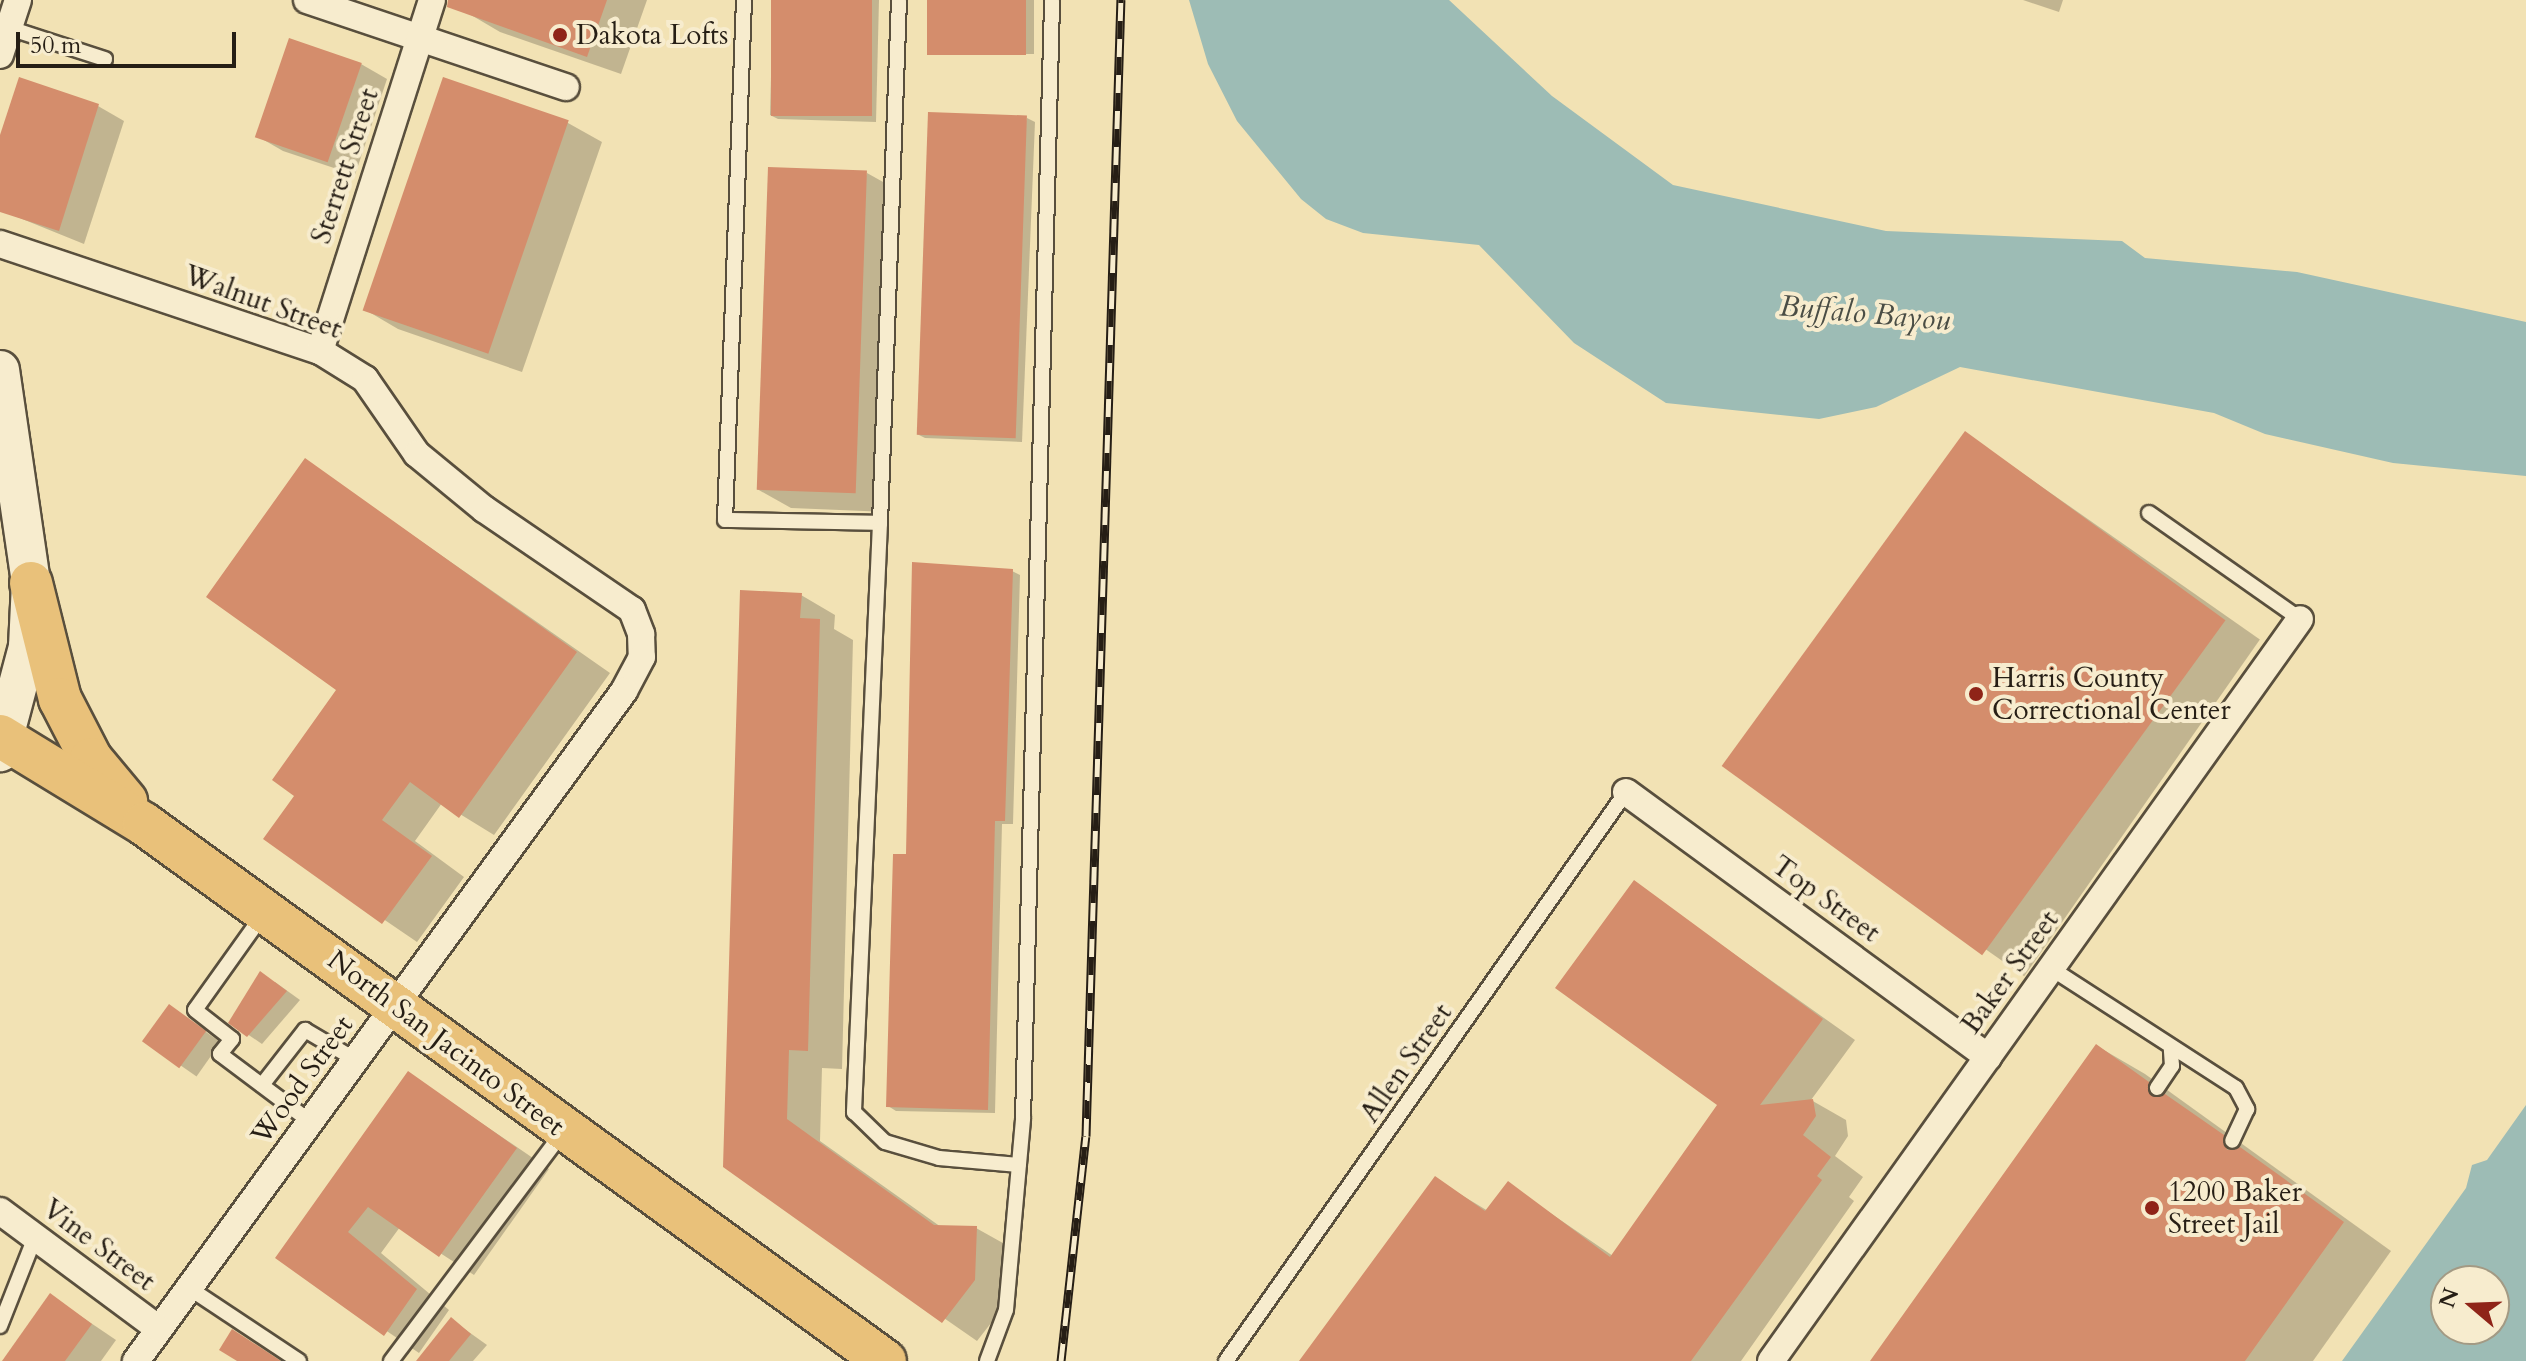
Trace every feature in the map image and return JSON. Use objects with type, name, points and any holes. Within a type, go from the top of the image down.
[{"type":"main road","points":[[0,370],[31,583],[55,686],[98,783]]},
{"type":"main road","points":[[31,583],[28,647],[2,743],[98,783]]},
{"type":"main road","name":"North San Jacinto Street","points":[[98,783],[144,824],[885,1361]]},
{"type":"street","points":[[0,55],[18,0]]},
{"type":"street","points":[[307,0],[566,87]]},
{"type":"street","name":"Sterrett Street","points":[[320,351],[432,0]]},
{"type":"street","name":"Walnut Street","points":[[0,244],[320,351],[365,379],[417,454],[484,509],[632,610],[641,634]]},
{"type":"street","name":"Baker Street","points":[[1771,1361],[2300,619]]},
{"type":"street","name":"Wood Street","points":[[136,1361],[624,691],[642,657],[641,634]]},
{"type":"street","name":"Top Street","points":[[1626,792],[1988,1057]]},
{"type":"street","name":"Vine Street","points":[[0,1211],[159,1329]]},
{"type":"lane","points":[[744,0],[725,520],[880,523]]},
{"type":"lane","points":[[899,0],[854,1112],[885,1142],[939,1158],[1019,1165]]},
{"type":"lane","points":[[987,1361],[1006,1310],[1019,1165],[1052,0]]},
{"type":"lane","points":[[9,28],[105,59]]},
{"type":"lane","points":[[2149,513],[2300,619]]},
{"type":"lane","name":"Allen Street","points":[[1226,1361],[1626,792]]},
{"type":"lane","points":[[266,910],[195,1010],[232,1039],[220,1054],[311,1122]]},
{"type":"lane","points":[[2052,969],[2171,1050],[2236,1088],[2247,1109],[2232,1141]]},
{"type":"lane","points":[[262,1085],[305,1030],[356,1060]]},
{"type":"lane","points":[[2157,1088],[2172,1066],[2171,1050]]},
{"type":"lane","points":[[391,1361],[564,1131]]},
{"type":"lane","points":[[0,1326],[35,1237]]},
{"type":"lane","points":[[189,1288],[299,1361]]},
{"type":"water","name":"Buffalo Bayou","points":[[1189,0],[1449,0],[1552,96],[1673,185],[1886,231],[2122,241],[2145,258],[2297,272],[2526,322],[2526,476],[2393,463],[2265,434],[2214,413],[1960,367],[1876,407],[1819,419],[1666,403],[1574,343],[1479,245],[1363,233],[1326,219],[1301,199],[1237,121],[1208,64]]},
{"type":"water","points":[[2526,1105],[2526,1361],[2342,1361],[2466,1188],[2472,1165],[2487,1160]]},
{"type":"building","name":"Dakota Lofts","points":[[448,0],[607,0],[587,57],[447,7]]},
{"type":"building","points":[[771,0],[872,0],[872,116],[771,116]]},
{"type":"building","points":[[927,0],[1026,0],[1026,55],[927,55]]},
{"type":"building","points":[[289,38],[362,63],[328,162],[255,137]]},
{"type":"building","points":[[19,77],[99,104],[59,231],[0,212],[0,135]]},
{"type":"building","points":[[443,77],[569,120],[488,354],[363,311]]},
{"type":"building","points":[[928,112],[1027,115],[1016,438],[917,435]]},
{"type":"building","points":[[768,167],[867,170],[856,493],[757,490]]},
{"type":"building","name":"Harris County Correctional Center","points":[[1965,431],[2226,620],[1982,955],[1722,766]]},
{"type":"building","points":[[305,458],[577,652],[459,818],[410,782],[382,820],[432,856],[382,924],[263,839],[294,796],[272,780],[336,690],[206,597]]},
{"type":"building","points":[[912,562],[1013,569],[1005,821],[995,821],[988,1110],[886,1107],[893,854],[906,854]]},
{"type":"building","points":[[740,590],[802,593],[800,618],[820,619],[808,1051],[789,1050],[787,1119],[934,1225],[977,1226],[975,1280],[942,1323],[723,1167]]},
{"type":"building","points":[[1634,880],[1823,1019],[1760,1105],[1813,1099],[1816,1116],[1803,1135],[1831,1157],[1817,1176],[1822,1180],[1691,1361],[1299,1361],[1435,1176],[1485,1211],[1508,1181],[1610,1257],[1717,1105],[1555,988]]},
{"type":"building","points":[[260,971],[287,991],[247,1037],[228,1023]]},
{"type":"building","points":[[169,1004],[206,1031],[179,1068],[142,1041]]},
{"type":"building","name":"1200 Baker Street Jail","points":[[2096,1044],[2149,1082],[2151,1096],[2165,1094],[2224,1135],[2227,1150],[2240,1147],[2344,1222],[2245,1361],[1870,1361]]},
{"type":"building","points":[[408,1071],[517,1148],[439,1257],[368,1207],[348,1232],[417,1289],[384,1336],[275,1258]]},
{"type":"building","points":[[50,1293],[92,1324],[65,1361],[2,1361]]},
{"type":"building","points":[[451,1317],[471,1334],[449,1361],[416,1361]]},
{"type":"building","points":[[232,1329],[281,1361],[237,1361],[219,1350]]},
{"type":"railway","points":[[1061,1361],[1086,1136],[1121,0]]},
{"type":"place","name":"Dakota Lofts","points":[[560,35]]},
{"type":"place","name":"Harris County Correctional Center","points":[[1976,694]]},
{"type":"place","name":"1200 Baker Street Jail","points":[[2152,1208]]}]
